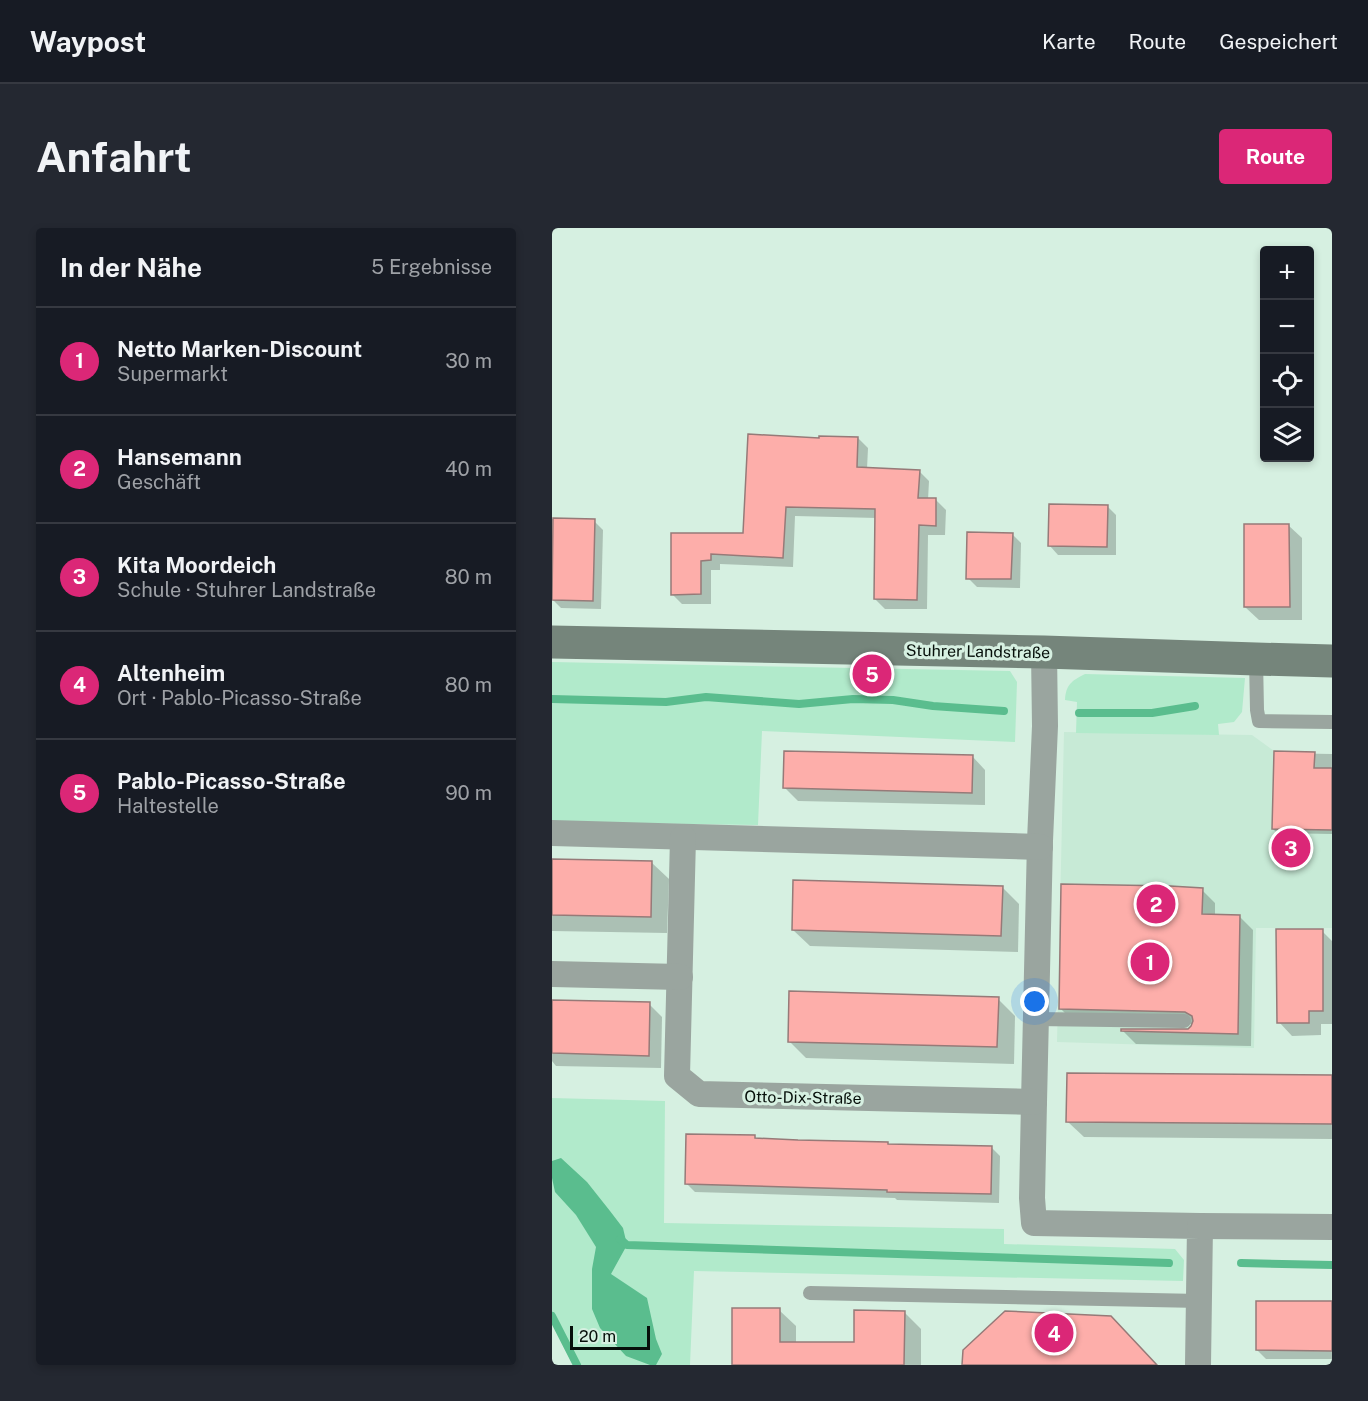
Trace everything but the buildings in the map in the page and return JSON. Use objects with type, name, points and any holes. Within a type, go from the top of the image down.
[{"type":"main road","name":"Stuhrer Landstraße","points":[[552,642],[1332,660]]},
{"type":"street","points":[[1044,652],[1045,726],[1032,1198],[1034,1223],[1332,1227]]},
{"type":"street","points":[[552,833],[1040,848]]},
{"type":"street","name":"Otto-Dix-Straße","points":[[683,838],[677,1076],[699,1094],[1034,1102]]},
{"type":"street","points":[[552,974],[680,977]]},
{"type":"street","points":[[1198,1365],[1200,1226]]},
{"type":"lane","points":[[1256,659],[1259,721],[1332,722]]},
{"type":"lane","points":[[1036,1019],[1184,1021]]},
{"type":"lane","points":[[810,1293],[1200,1301]]},
{"type":"shaded area","points":[[552,662],[1010,671],[1017,682],[1015,742],[762,731],[758,825],[552,822]]},
{"type":"shaded area","points":[[1085,674],[1245,678],[1242,712],[1234,722],[1218,724],[1219,735],[1076,733],[1077,702],[1065,700],[1070,684]]},
{"type":"shaded area","points":[[1064,732],[1252,735],[1274,751],[1315,752],[1315,768],[1332,768],[1332,928],[1256,928],[1254,1048],[1057,1042]]},
{"type":"shaded area","points":[[552,1098],[665,1101],[664,1223],[1004,1229],[1004,1244],[1175,1249],[1184,1260],[1183,1281],[694,1271],[690,1365],[573,1365],[552,1324]]},
{"type":"shaded area","points":[[561,1158],[587,1182],[623,1228],[627,1245],[611,1274],[647,1298],[656,1339],[662,1354],[656,1365],[626,1356],[600,1328],[592,1309],[592,1269],[596,1247],[576,1215],[555,1192],[552,1161]]},
{"type":"waterway","points":[[552,699],[666,702],[706,697],[799,704],[853,699],[893,700],[933,706],[1004,711]]},
{"type":"waterway","points":[[1079,713],[1152,713],[1195,706]]},
{"type":"waterway","points":[[620,1239],[627,1245],[1169,1263]]},
{"type":"waterway","points":[[1241,1263],[1332,1265]]},
{"type":"waterway","points":[[552,1316],[577,1365]]},
{"type":"place","name":"Pablo-Picasso-Straße","points":[[872,674]]},
{"type":"place","name":"Kita Moordeich","points":[[1291,848]]},
{"type":"place","name":"Hansemann","points":[[1156,904]]},
{"type":"place","name":"Netto Marken-Discount","points":[[1150,962]]},
{"type":"place","name":"Altenheim","points":[[1054,1333]]}]
